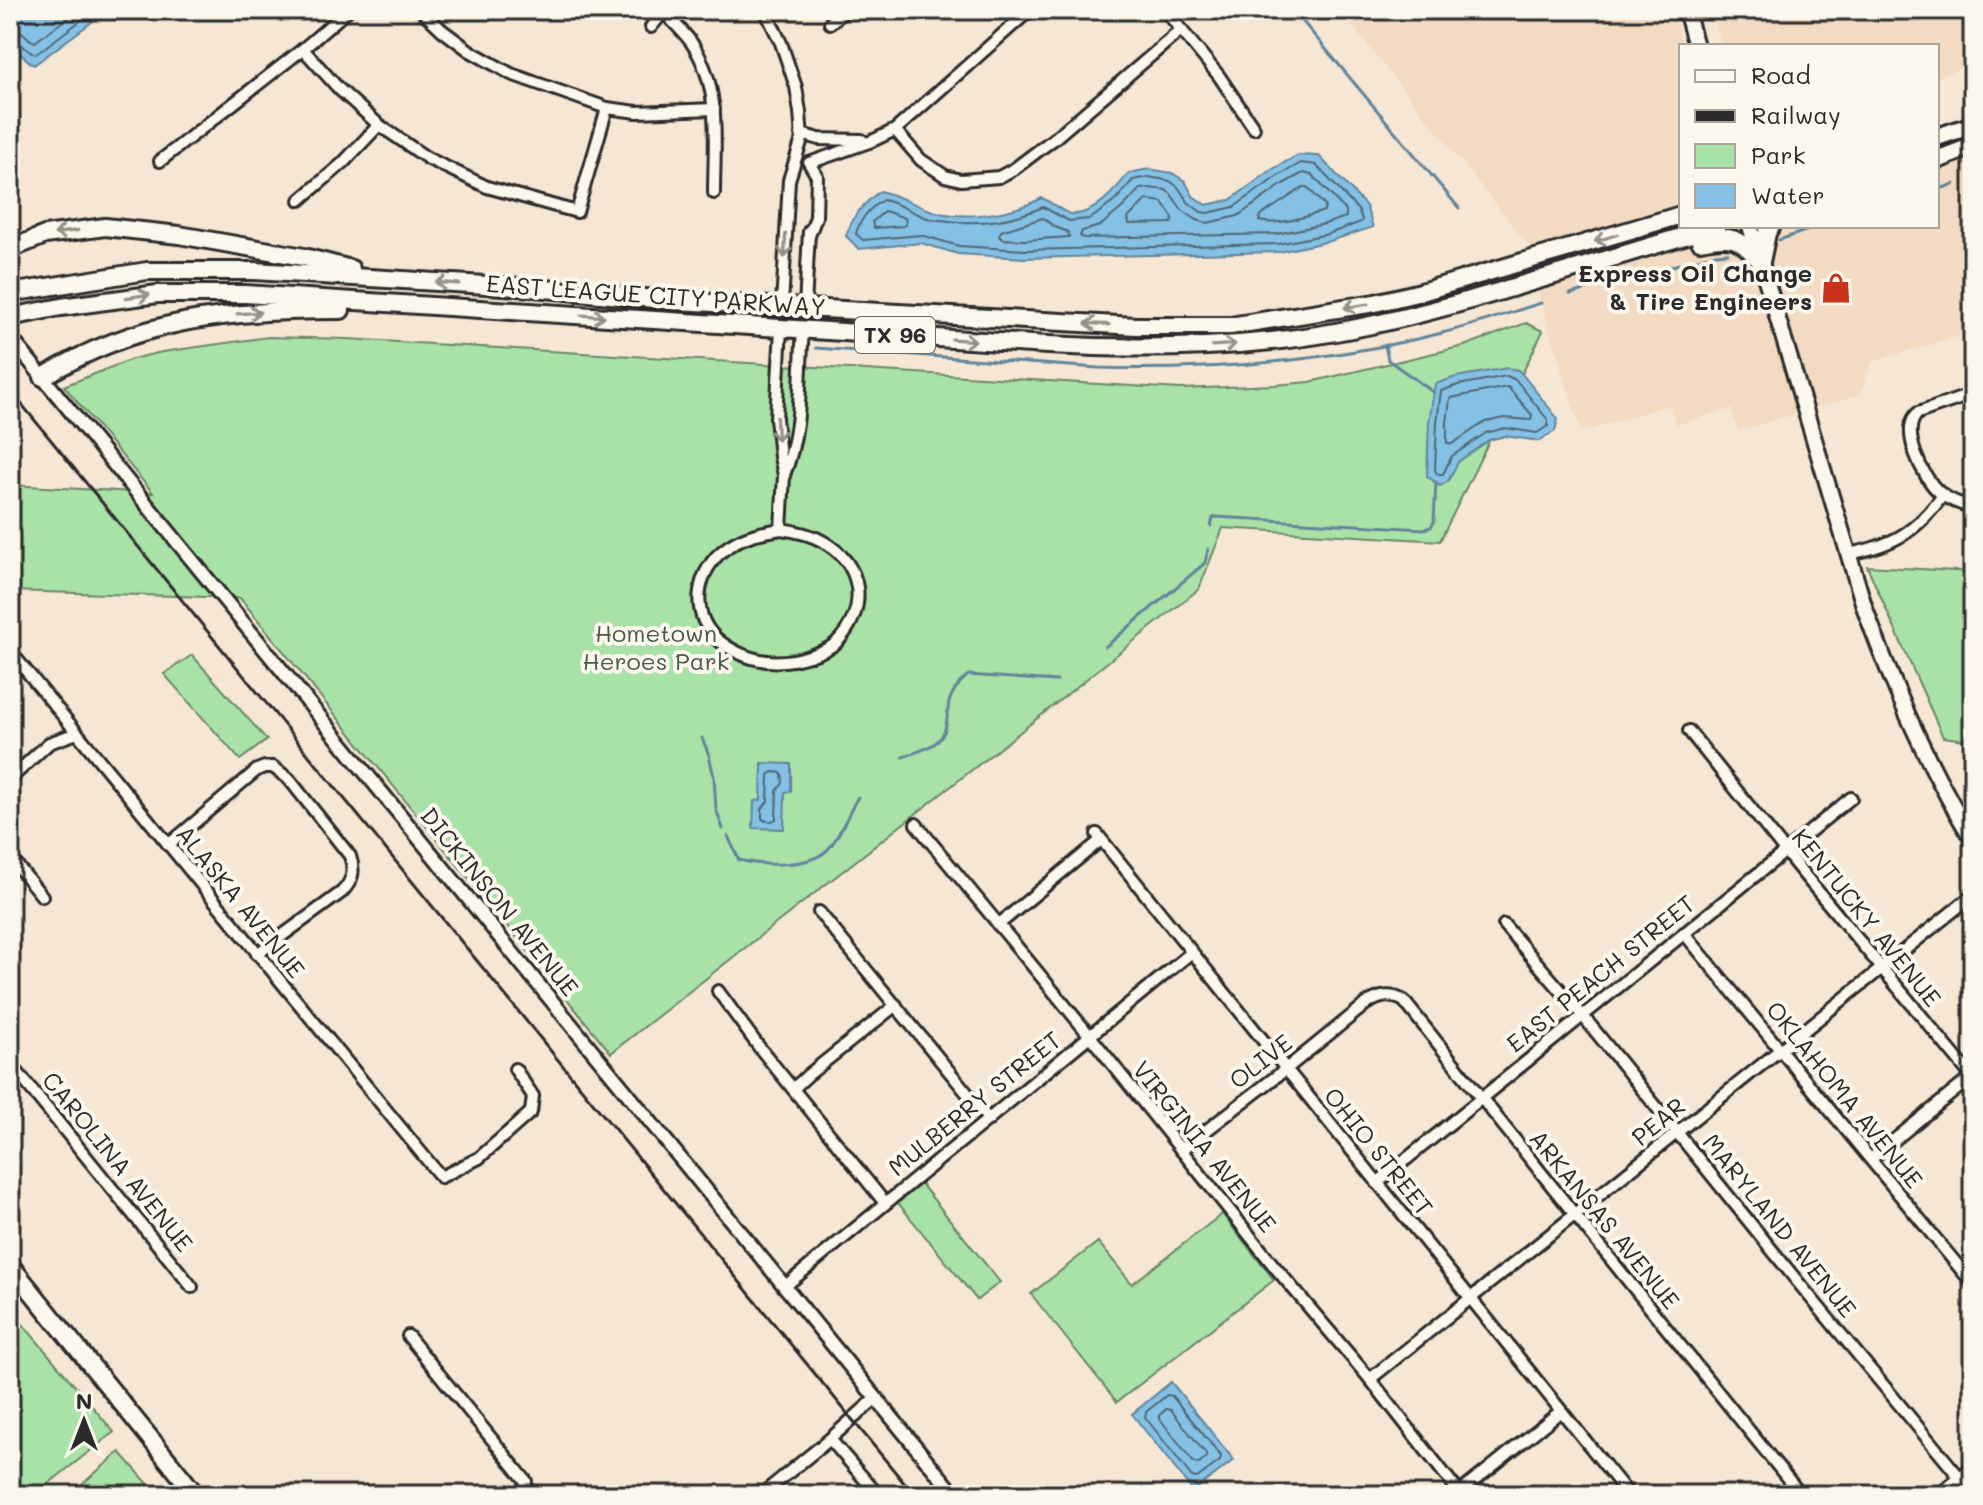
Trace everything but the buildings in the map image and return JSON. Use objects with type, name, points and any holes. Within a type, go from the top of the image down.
[{"type":"main road","points":[[1686,10],[1695,44]]},
{"type":"main road","points":[[1939,136],[1973,125]]},
{"type":"main road","points":[[1939,159],[1973,146]]},
{"type":"main road","name":"EAST LEAGUE CITY PARKWAY","points":[[10,293],[147,271],[254,271],[534,288],[677,301],[1137,326],[1230,326],[1375,303],[1421,292],[1679,216]]},
{"type":"main road","points":[[10,249],[45,235],[105,227],[179,235],[304,257],[391,279]]},
{"type":"main road","name":"EAST LEAGUE CITY PARKWAY","points":[[10,317],[158,294],[245,294],[1048,345],[1194,347],[1274,341],[1413,316],[1710,228]]},
{"type":"main road","points":[[1751,228],[1865,609],[1886,667],[1947,798],[1973,840]]},
{"type":"main road","points":[[1761,262],[1770,228]]},
{"type":"main road","points":[[1642,249],[1684,245],[1721,236],[1741,243],[1761,262]]},
{"type":"main road","points":[[781,328],[782,306]]},
{"type":"main road","points":[[803,329],[805,308]]},
{"type":"main road","points":[[43,377],[90,351],[122,338],[157,327],[209,317],[307,310],[485,317],[548,313]]},
{"type":"main road","points":[[10,1265],[196,1495]]},
{"type":"main road","points":[[1942,1495],[1967,1474]]},
{"type":"street","points":[[160,161],[348,10]]},
{"type":"street","points":[[421,10],[470,51],[511,74],[607,108],[637,112],[714,109]]},
{"type":"street","points":[[765,10],[781,43],[796,87],[801,137],[789,180],[782,306]]},
{"type":"street","points":[[830,23],[846,10]]},
{"type":"street","points":[[1010,10],[1019,19]]},
{"type":"street","points":[[809,163],[895,130],[1030,10]]},
{"type":"street","points":[[1165,10],[1219,76],[1254,128]]},
{"type":"street","points":[[651,27],[666,11],[700,57],[711,86],[714,109],[714,193]]},
{"type":"street","points":[[895,130],[921,160],[945,176],[961,180],[999,177],[1055,138],[1181,30]]},
{"type":"street","points":[[303,49],[339,89],[379,125],[427,158],[487,187],[577,212],[607,108]]},
{"type":"street","points":[[300,200],[343,163],[379,125]]},
{"type":"street","points":[[801,137],[872,141]]},
{"type":"street","points":[[801,137],[807,148],[810,187],[805,308]]},
{"type":"street","points":[[781,328],[777,392],[777,434],[784,475],[781,529]]},
{"type":"street","points":[[784,475],[796,435],[803,329]]},
{"type":"street","name":"DICKINSON AVENUE","points":[[10,337],[955,1495]]},
{"type":"street","points":[[777,392],[800,393]]},
{"type":"street","points":[[1973,394],[1918,413],[1911,426],[1924,476],[1943,495],[1973,507]]},
{"type":"street","points":[[1849,554],[1882,545],[1913,529],[1929,515],[1943,495]]},
{"type":"street","points":[[781,529],[815,537],[836,551],[851,570],[859,594],[856,609],[852,622],[834,645],[822,652],[797,660],[769,661],[746,657],[711,635],[701,611],[699,592],[705,571],[726,548],[752,535],[781,529]]},
{"type":"street","name":"ALASKA AVENUE","points":[[10,651],[441,1177],[479,1158],[531,1112],[533,1096],[515,1069]]},
{"type":"street","name":"KENTUCKY AVENUE","points":[[1689,731],[1973,1077]]},
{"type":"street","points":[[10,779],[49,743],[77,733]]},
{"type":"street","points":[[168,845],[257,770],[273,767],[289,779],[350,856],[354,869],[350,883],[342,892],[257,954]]},
{"type":"street","name":"EAST PEACH STREET","points":[[1377,1183],[1851,798]]},
{"type":"street","name":"VIRGINIA AVENUE","points":[[916,824],[1274,1266],[1370,1379],[1460,1494]]},
{"type":"street","name":"OHIO STREET","points":[[998,925],[1099,837],[1629,1495]]},
{"type":"street","points":[[10,857],[42,896]]},
{"type":"street","name":"PEAR","points":[[1370,1379],[1973,895]]},
{"type":"street","points":[[819,912],[989,1120]]},
{"type":"street","name":"MARYLAND AVENUE","points":[[1504,925],[1967,1474]]},
{"type":"street","name":"OKLAHOMA AVENUE","points":[[1684,933],[1973,1284]]},
{"type":"street","name":"MULBERRY STREET","points":[[784,1287],[1192,952]]},
{"type":"street","points":[[718,991],[759,1047],[885,1203]]},
{"type":"street","name":"ARKANSAS AVENUE","points":[[1366,1004],[1385,996],[1404,1001],[1801,1495]]},
{"type":"street","name":"OLIVE","points":[[1181,1150],[1366,1004]]},
{"type":"street","points":[[793,1089],[896,1005]]},
{"type":"street","name":"CAROLINA AVENUE","points":[[10,1063],[192,1287]]},
{"type":"street","points":[[1871,1159],[1973,1077]]},
{"type":"street","points":[[408,1336],[526,1481],[525,1492]]},
{"type":"street","points":[[761,1495],[875,1399]]},
{"type":"street","points":[[1460,1494],[1561,1411]]},
{"type":"street","points":[[830,1439],[878,1495]]},
{"type":"shaded area","points":[[1339,10],[1673,10],[1682,44],[1679,44],[1679,205],[1533,251]]},
{"type":"shaded area","points":[[1711,10],[1973,10],[1973,64],[1939,77],[1939,44],[1721,44]]},
{"type":"shaded area","points":[[1973,156],[1973,332],[1872,362],[1860,395],[1738,431],[1731,409],[1676,425],[1670,405],[1581,432],[1537,290],[1756,228],[1939,228],[1939,169]]},
{"type":"green space","name":"Hometown Heroes Park","points":[[1526,323],[1543,331],[1440,541],[1223,528],[1199,589],[611,1053],[240,598],[10,591],[10,485],[153,493],[64,386],[132,359],[162,352],[269,337],[348,339],[1181,389],[1310,382],[1464,346]]},
{"type":"green space","points":[[1867,566],[1973,572],[1973,741],[1943,737]]},
{"type":"green space","points":[[192,655],[267,740],[240,760],[164,674]]},
{"type":"green space","points":[[921,1184],[1000,1282],[977,1300],[898,1203]]},
{"type":"green space","points":[[1222,1214],[1274,1280],[1117,1402],[1031,1294],[1098,1242],[1132,1284]]},
{"type":"green space","points":[[15,1315],[114,1432],[34,1495],[22,1495],[10,1480],[10,1320]]},
{"type":"green space","points":[[120,1452],[158,1495],[69,1495]]},
{"type":"water","points":[[10,10],[108,10],[34,65],[19,53],[12,42]]},
{"type":"water","points":[[1298,155],[1319,156],[1366,206],[1373,227],[1330,241],[1279,252],[1024,258],[958,254],[921,243],[859,249],[846,236],[859,210],[880,191],[927,209],[954,215],[1001,212],[1042,198],[1068,213],[1079,214],[1104,200],[1129,173],[1149,169],[1172,173],[1185,181],[1193,196],[1206,205],[1230,200]]},
{"type":"water","points":[[1507,368],[1522,374],[1558,419],[1555,431],[1539,441],[1505,436],[1489,440],[1458,462],[1448,481],[1440,486],[1427,476],[1429,422],[1435,384]]},
{"type":"water","points":[[762,763],[791,764],[791,791],[785,792],[784,829],[753,828],[754,801],[761,800]]},
{"type":"water","points":[[1171,1382],[1234,1460],[1193,1491],[1132,1414]]},
{"type":"waterway","points":[[1293,10],[1459,208]]},
{"type":"waterway","points":[[1939,189],[1954,184]]},
{"type":"waterway","points":[[1779,240],[1814,228]]},
{"type":"waterway","points":[[1570,294],[1728,253]]},
{"type":"waterway","points":[[816,348],[1098,368],[1228,366],[1315,357],[1400,343],[1541,303]]},
{"type":"waterway","points":[[1385,345],[1388,360],[1433,392]]},
{"type":"waterway","points":[[1211,526],[1216,517],[1424,529],[1434,522],[1436,482]]},
{"type":"waterway","points":[[1105,647],[1205,563],[1208,549]]},
{"type":"waterway","points":[[903,757],[939,740],[946,725],[950,698],[968,675],[1057,681]]},
{"type":"waterway","points":[[702,738],[709,755],[716,809],[723,829]]},
{"type":"waterway","points":[[728,836],[739,860],[787,864],[812,859],[830,847],[858,797]]},
{"type":"railway","points":[[10,390],[914,1495]]},
{"type":"place","name":"Express Oil Change & Tire Engineers","points":[[1836,288]]}]
